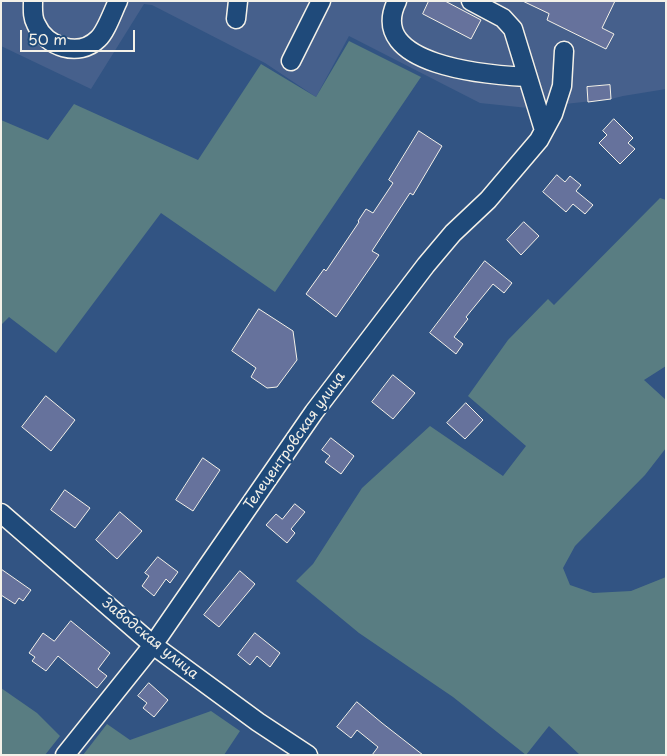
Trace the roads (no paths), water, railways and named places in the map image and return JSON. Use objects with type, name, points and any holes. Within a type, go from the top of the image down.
[{"type":"street","points":[[33,1],[32,12],[35,23],[43,35],[52,43],[64,48],[82,48],[99,38],[118,1]]},
{"type":"street","points":[[236,20],[238,1]]},
{"type":"street","points":[[292,61],[321,1]]},
{"type":"street","points":[[397,1],[393,9],[391,22],[394,34],[401,45],[414,54],[435,62],[490,75],[527,77]]},
{"type":"street","points":[[471,1],[503,18],[513,29],[542,135]]},
{"type":"street","name":"Телецентровская улица","points":[[66,755],[153,645],[314,412],[372,335],[447,239],[488,200],[542,135],[553,114],[562,86],[564,52]]},
{"type":"street","name":"Заводская улица","points":[[1,513],[153,645],[258,722],[308,755]]}]
